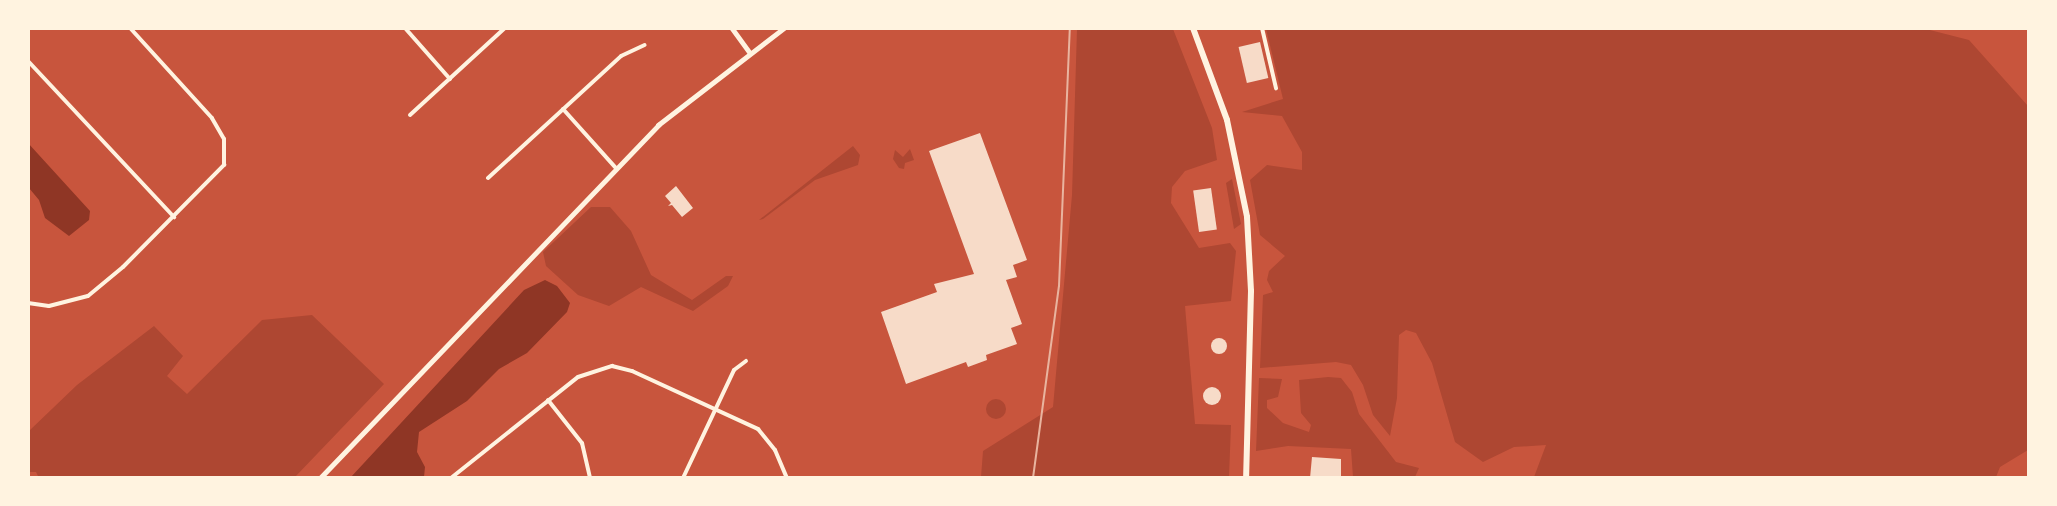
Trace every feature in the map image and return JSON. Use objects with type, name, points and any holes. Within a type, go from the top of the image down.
[{"type":"highway","points":[[1193,28],[1227,120],[1247,217],[1251,300],[1246,477]]},
{"type":"street","points":[[28,303],[67,303],[88,296],[220,174],[226,157],[224,139],[212,118],[130,28]]},
{"type":"street","points":[[405,28],[450,79]]},
{"type":"street","points":[[410,115],[505,28]]},
{"type":"street","points":[[732,28],[750,53]]},
{"type":"street","points":[[320,477],[615,167],[669,115],[784,28]]},
{"type":"street","points":[[1262,28],[1276,88]]},
{"type":"street","points":[[488,178],[621,56],[645,45]]},
{"type":"street","points":[[28,61],[174,218]]},
{"type":"street","points":[[563,110],[615,167]]},
{"type":"street","points":[[683,477],[734,370],[746,361]]},
{"type":"street","points":[[450,477],[586,372],[612,366],[632,371],[715,408],[765,436],[787,477]]},
{"type":"street","points":[[548,400],[582,443],[590,477]]},
{"type":"shaded area","points":[[1922,28],[1969,40],[2028,106],[2028,450],[2000,467],[1996,477],[1534,477],[1546,445],[1514,447],[1483,462],[1455,442],[1432,363],[1416,333],[1406,330],[1399,335],[1397,398],[1390,436],[1373,415],[1363,385],[1351,365],[1336,362],[1260,368],[1263,295],[1273,292],[1267,280],[1269,271],[1285,256],[1260,235],[1250,180],[1267,165],[1302,170],[1302,152],[1282,116],[1242,112],[1283,99],[1266,29]]},
{"type":"shaded area","points":[[1077,29],[1173,29],[1212,128],[1217,160],[1185,171],[1172,187],[1171,203],[1199,248],[1230,243],[1236,251],[1231,301],[1185,306],[1195,424],[1231,425],[1229,477],[981,477],[983,451],[1053,407],[1072,195]]},
{"type":"shaded area","points":[[28,143],[90,211],[89,220],[69,236],[45,218],[39,200],[29,188]]},
{"type":"shaded area","points":[[853,146],[860,155],[858,165],[815,180],[759,220]]},
{"type":"shaded area","points":[[910,149],[914,160],[905,163],[904,169],[899,168],[893,159],[895,150],[903,157]]},
{"type":"shaded area","points":[[1232,179],[1241,224],[1234,229],[1226,183]]},
{"type":"shaded area","points":[[591,207],[610,207],[631,231],[651,275],[692,300],[726,276],[733,276],[728,286],[693,311],[641,287],[609,306],[578,295],[546,266],[543,252]]},
{"type":"shaded area","points":[[545,280],[557,286],[570,303],[567,312],[527,353],[499,369],[467,401],[419,432],[417,452],[425,467],[424,477],[351,477],[524,290]]},
{"type":"shaded area","points":[[312,315],[384,384],[295,477],[39,478],[36,472],[29,472],[29,431],[77,385],[154,326],[183,356],[167,376],[187,394],[262,320]]},
{"type":"shaded area","points":[[1259,378],[1282,379],[1278,397],[1267,400],[1267,408],[1283,423],[1309,432],[1311,425],[1301,413],[1299,380],[1341,378],[1352,392],[1359,414],[1396,462],[1419,468],[1415,477],[1353,477],[1351,449],[1288,446],[1256,451]]},
{"type":"shaded area","points":[[996,399],[1003,402],[1006,409],[1003,416],[996,419],[989,416],[986,409],[989,402]]},
{"type":"building","points":[[1260,42],[1268,78],[1247,83],[1239,47]]},
{"type":"building","points":[[980,133],[1027,260],[1013,265],[1017,277],[1006,280],[1022,324],[1011,328],[1017,344],[986,355],[987,360],[968,367],[966,362],[906,384],[881,312],[937,292],[934,284],[974,274],[929,151]]},
{"type":"building","points":[[676,186],[693,208],[682,217],[672,205],[668,206],[671,203],[665,196]]},
{"type":"building","points":[[1211,188],[1217,230],[1199,232],[1193,191]]},
{"type":"building","points":[[1219,338],[1227,346],[1219,354],[1211,346]]},
{"type":"building","points":[[1212,387],[1218,390],[1221,396],[1218,402],[1212,405],[1206,402],[1203,396],[1206,390]]},
{"type":"building","points":[[1312,457],[1341,459],[1341,478],[1310,478]]},
{"type":"railway","points":[[1033,478],[1059,286],[1070,28]]}]
